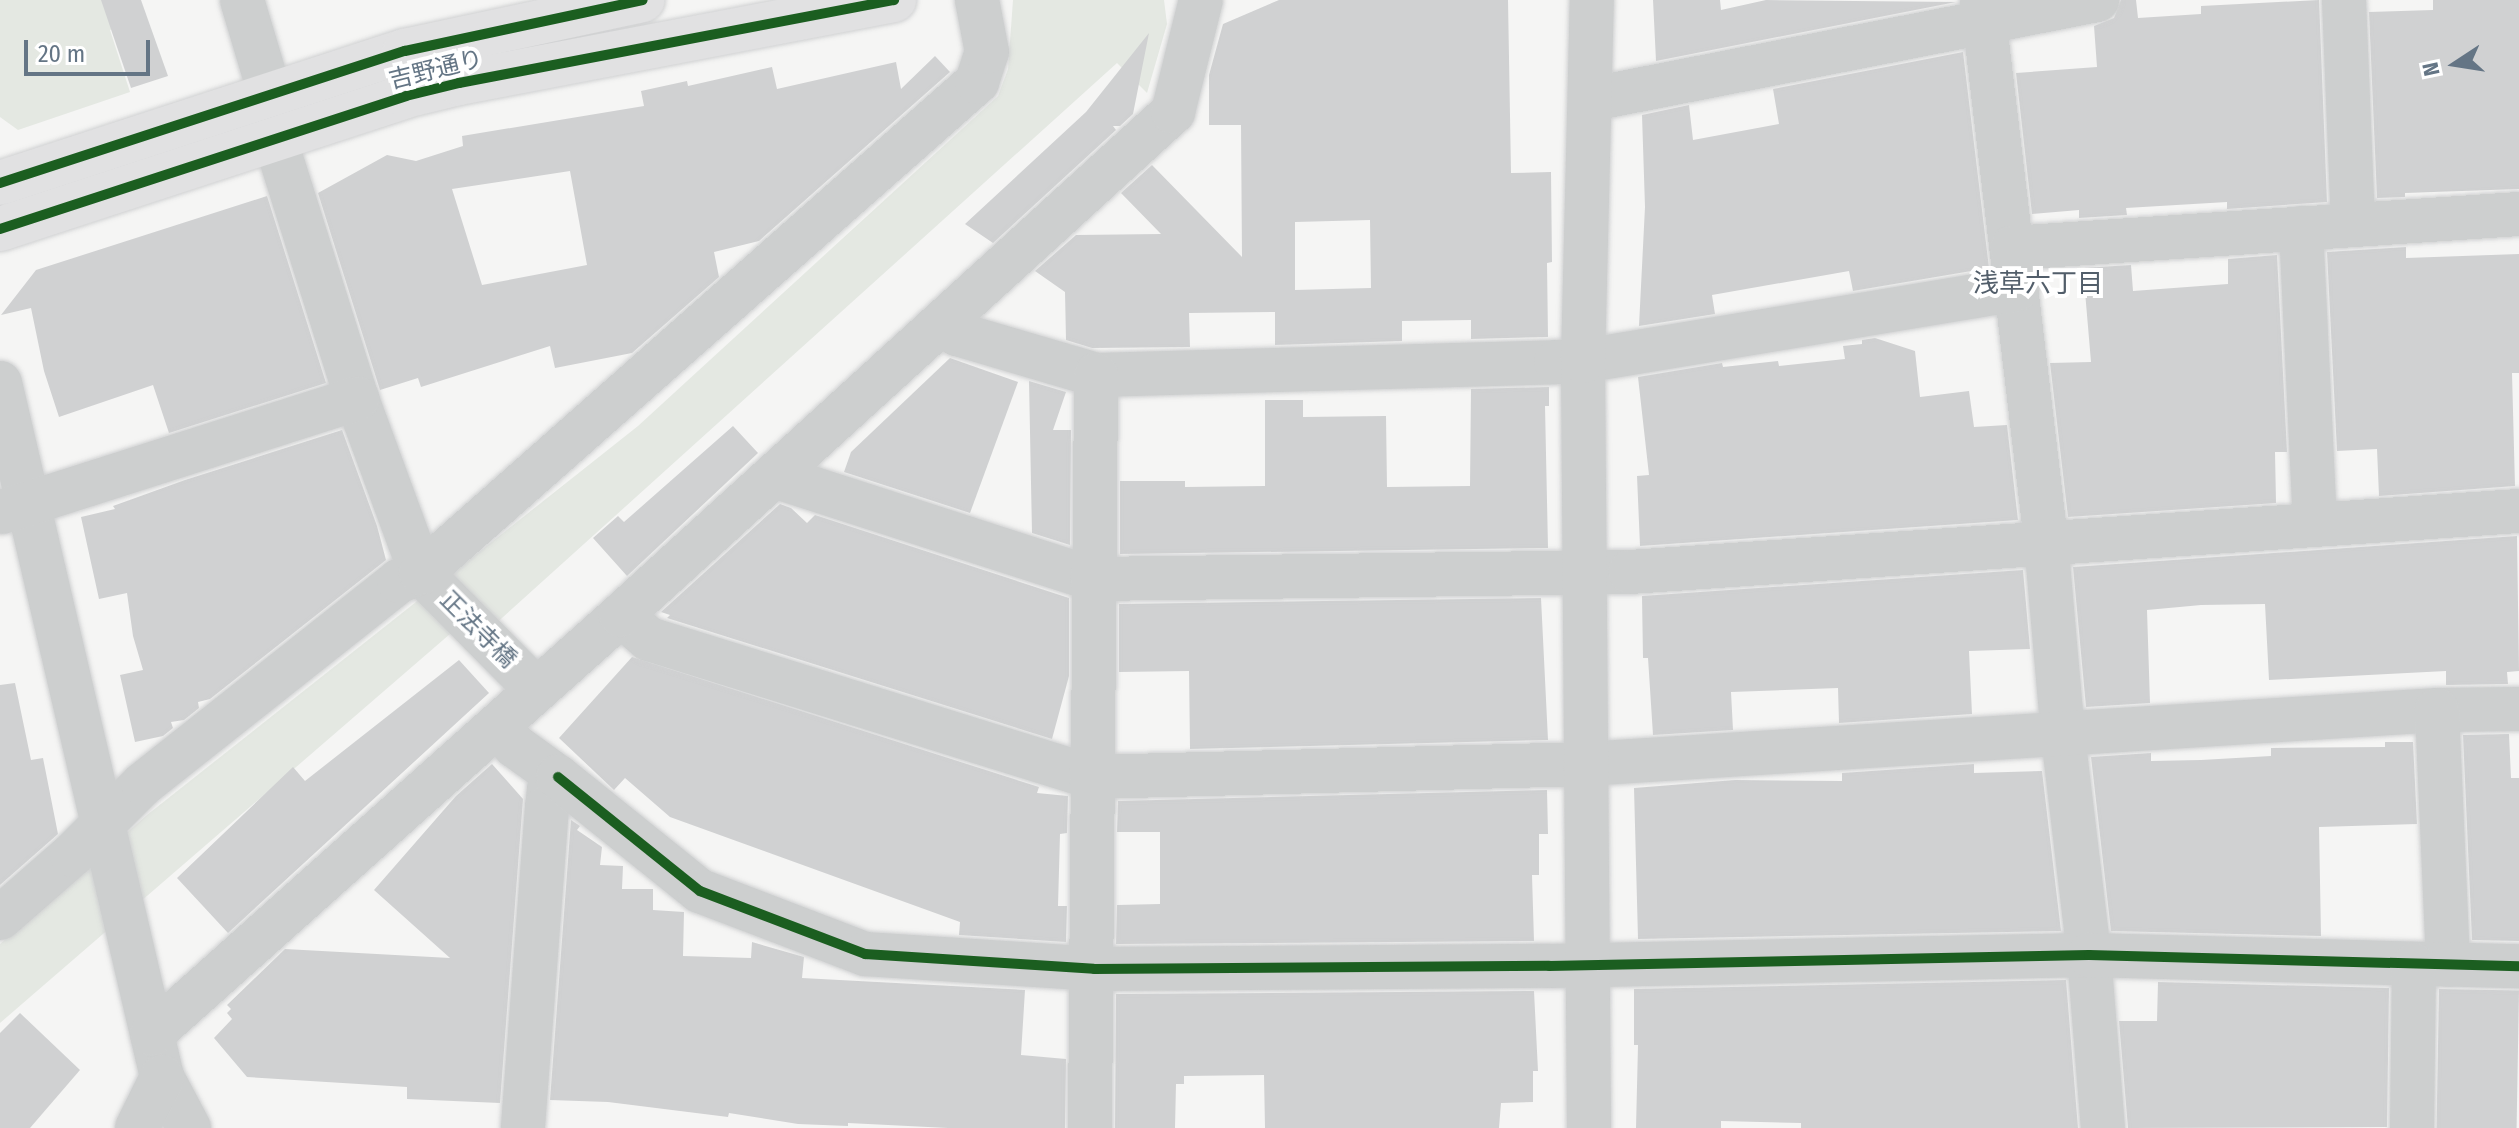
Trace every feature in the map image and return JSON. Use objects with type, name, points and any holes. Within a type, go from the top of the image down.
[{"type":"main road","name":"吉野通り","points":[[0,229],[275,139],[459,83],[894,0]]},
{"type":"main road","name":"吉野通り","points":[[0,183],[270,94],[456,38],[623,2]]},
{"type":"street","points":[[242,0],[270,94]]},
{"type":"street","points":[[0,918],[143,784],[399,581],[421,573],[977,82],[987,52],[977,0]]},
{"type":"street","points":[[152,1034],[498,726],[535,688],[621,615],[1173,112],[1201,0]]},
{"type":"street","points":[[1589,1128],[1583,361],[1592,99],[1592,0]]},
{"type":"street","points":[[1592,99],[1984,11],[2097,0]]},
{"type":"street","points":[[2344,0],[2353,225]]},
{"type":"street","points":[[1984,11],[2046,541],[2063,736],[2089,955],[2103,1128]]},
{"type":"street","points":[[275,139],[357,399],[421,573]]},
{"type":"street","points":[[945,321],[957,334],[1096,375],[1583,361],[2015,269],[2301,228],[2519,214]]},
{"type":"street","points":[[2301,228],[2315,524]]},
{"type":"street","points":[[1090,1128],[1094,969],[1091,777],[1096,375]]},
{"type":"street","points":[[0,383],[14,508],[101,826],[162,1077],[189,1128]]},
{"type":"street","points":[[14,508],[357,399]]},
{"type":"street","points":[[774,476],[1092,579],[1585,574],[2519,511]]},
{"type":"street","name":"正法寺橋","points":[[421,573],[535,688]]},
{"type":"street","points":[[621,615],[649,639],[1091,777],[1585,764],[2437,710],[2519,709]]},
{"type":"street","points":[[2412,1128],[2431,965],[2437,710]]},
{"type":"street","points":[[498,726],[515,746],[700,891],[865,954],[1094,969],[2089,955],[2519,966]]},
{"type":"street","points":[[523,1128],[547,807],[549,789],[558,777]]},
{"type":"street","points":[[137,1128],[162,1077]]},
{"type":"shaded area","points":[[0,0],[117,0],[125,25],[110,30],[130,92],[18,130],[0,117]]},
{"type":"shaded area","points":[[1013,0],[1164,0],[1167,24],[1147,93],[1117,63],[492,627],[450,634],[0,1023],[0,944],[147,815],[638,426],[998,96],[1008,69]]},
{"type":"building","points":[[101,0],[141,0],[168,76],[131,88]]},
{"type":"building","points":[[1279,0],[1508,0],[1511,173],[1551,172],[1552,262],[1547,263],[1548,337],[1471,339],[1471,320],[1402,321],[1402,341],[1275,345],[1275,312],[1189,313],[1190,347],[1092,348],[1066,340],[1065,292],[1035,271],[1076,235],[1161,234],[1121,193],[1152,165],[1242,257],[1241,125],[1209,125],[1209,75],[1223,24]],"holes":[[[1370,220],[1371,288],[1295,290],[1295,222]]]},
{"type":"building","points":[[1653,0],[1720,0],[1721,10],[1766,0],[1956,2],[1656,61]]},
{"type":"building","points":[[2121,0],[2136,0],[2138,18],[2201,14],[2201,6],[2319,0],[2327,202],[2227,209],[2227,202],[2126,208],[2127,215],[2079,218],[2079,210],[2032,214],[2016,73],[2097,67],[2094,26],[2114,18]]},
{"type":"building","points":[[2433,0],[2519,0],[2519,189],[2405,193],[2405,197],[2377,198],[2369,12],[2433,10]]},
{"type":"building","points":[[1149,33],[1133,114],[1120,126],[1113,126],[1116,130],[993,243],[965,224],[1086,112]]},
{"type":"building","points":[[1963,52],[1989,268],[1853,291],[1849,271],[1712,295],[1715,314],[1639,326],[1645,207],[1642,115],[1689,105],[1693,140],[1779,124],[1773,89]]},
{"type":"building","points":[[935,56],[950,72],[759,241],[714,252],[719,277],[632,353],[555,368],[550,346],[421,387],[418,378],[380,390],[318,193],[387,155],[416,161],[463,146],[462,136],[644,106],[641,91],[687,81],[688,86],[772,67],[777,89],[896,62],[901,89]],"holes":[[[570,171],[587,265],[482,285],[452,189]]]},
{"type":"building","points":[[267,196],[326,383],[169,433],[153,385],[59,417],[44,371],[31,308],[1,315],[36,270]]},
{"type":"building","points":[[2406,247],[2406,258],[2519,254],[2519,373],[2512,373],[2515,486],[2379,496],[2377,449],[2337,451],[2327,252]]},
{"type":"building","points":[[2277,255],[2287,452],[2275,452],[2276,503],[2068,517],[2050,363],[2091,362],[2083,268],[2131,265],[2133,291],[2228,284],[2228,259]]},
{"type":"building","points":[[1875,338],[1915,351],[1920,397],[1969,391],[1974,427],[2007,425],[2018,520],[1640,546],[1637,476],[1649,475],[1638,377],[1722,363],[1723,367],[1778,361],[1779,366],[1845,359],[1843,346],[1862,344],[1862,340]]},
{"type":"building","points":[[950,358],[1018,382],[970,513],[844,472],[851,452]]},
{"type":"building","points":[[1029,381],[1066,392],[1053,430],[1071,430],[1070,545],[1032,533]]},
{"type":"building","points":[[1549,387],[1549,406],[1545,406],[1548,548],[1120,554],[1120,481],[1185,481],[1185,487],[1265,486],[1265,400],[1303,400],[1303,417],[1386,416],[1387,487],[1470,486],[1471,389]]},
{"type":"building","points":[[733,426],[758,453],[627,576],[593,538],[618,516],[624,522]]},
{"type":"building","points":[[342,430],[386,560],[210,699],[198,702],[199,708],[184,720],[171,722],[173,728],[163,736],[135,742],[120,675],[143,670],[133,636],[127,593],[99,599],[81,517],[115,509],[113,506],[185,480]]},
{"type":"building","points":[[780,504],[791,508],[807,523],[815,515],[1069,598],[1069,676],[1052,739],[667,618],[670,615],[661,612]]},
{"type":"building","points":[[2517,536],[2519,671],[2507,672],[2508,684],[2446,685],[2446,671],[2269,680],[2265,604],[2201,605],[2147,610],[2150,703],[2086,707],[2073,567]]},
{"type":"building","points":[[2023,570],[2030,649],[1969,651],[1972,714],[1839,723],[1838,688],[1731,692],[1733,730],[1653,735],[1648,658],[1643,658],[1642,596]]},
{"type":"building","points":[[1541,598],[1548,740],[1190,749],[1189,671],[1119,672],[1119,604]]},
{"type":"building","points":[[632,657],[1039,787],[1037,793],[1068,796],[1067,833],[1060,834],[1058,906],[1067,906],[1066,942],[959,935],[960,922],[670,817],[625,778],[614,790],[559,738]]},
{"type":"building","points":[[459,660],[489,693],[228,933],[177,878],[293,767],[305,781]]},
{"type":"building","points":[[15,683],[31,760],[43,758],[58,834],[0,885],[0,685]]},
{"type":"building","points":[[2509,734],[2511,778],[2519,778],[2519,941],[2472,940],[2463,735]]},
{"type":"building","points":[[2385,742],[2413,742],[2417,824],[2319,827],[2321,936],[2111,931],[2091,757],[2151,753],[2151,761],[2201,760],[2271,756],[2271,748],[2385,747]]},
{"type":"building","points":[[492,764],[523,799],[500,1103],[407,1099],[407,1087],[247,1077],[214,1038],[232,1019],[227,1013],[231,1009],[227,1005],[285,949],[450,958],[374,890],[456,796]]},
{"type":"building","points":[[1974,764],[1974,773],[2042,771],[2061,931],[1638,939],[1634,788],[1735,780],[1842,781],[1842,773]]},
{"type":"building","points":[[1547,790],[1548,834],[1539,834],[1539,875],[1532,875],[1534,941],[1116,944],[1117,905],[1160,904],[1160,832],[1117,832],[1118,801]]},
{"type":"building","points":[[571,820],[580,826],[577,830],[602,847],[600,865],[623,866],[622,889],[653,889],[653,910],[684,912],[683,956],[751,958],[752,942],[804,957],[802,978],[1025,990],[1021,1055],[1066,1059],[1065,1128],[798,1124],[729,1113],[728,1117],[608,1102],[550,1100]]},
{"type":"building","points":[[2066,980],[2078,1128],[1801,1128],[1801,1123],[1721,1121],[1721,1128],[1636,1128],[1638,1045],[1634,1045],[1634,989]]},
{"type":"building","points":[[2158,982],[2389,988],[2387,1127],[2128,1128],[2119,1021],[2157,1021]]},
{"type":"building","points":[[2439,989],[2519,990],[2517,1128],[2437,1128]]},
{"type":"building","points":[[1534,991],[1538,1071],[1533,1071],[1533,1102],[1501,1103],[1499,1128],[1265,1128],[1264,1075],[1184,1076],[1184,1084],[1176,1084],[1175,1128],[1115,1128],[1116,994]]},
{"type":"building","points":[[20,1013],[80,1070],[30,1128],[0,1128],[0,1033]]},
{"type":"cycle path","points":[[0,183],[405,51],[643,0]]},
{"type":"cycle path","points":[[0,229],[406,96],[459,83],[894,0]]},
{"type":"cycle path","points":[[558,777],[700,891],[865,954],[1094,969],[1549,966],[2089,955],[2519,966]]},
{"type":"district","name":"浅草六丁目","points":[[2038,284]]}]
